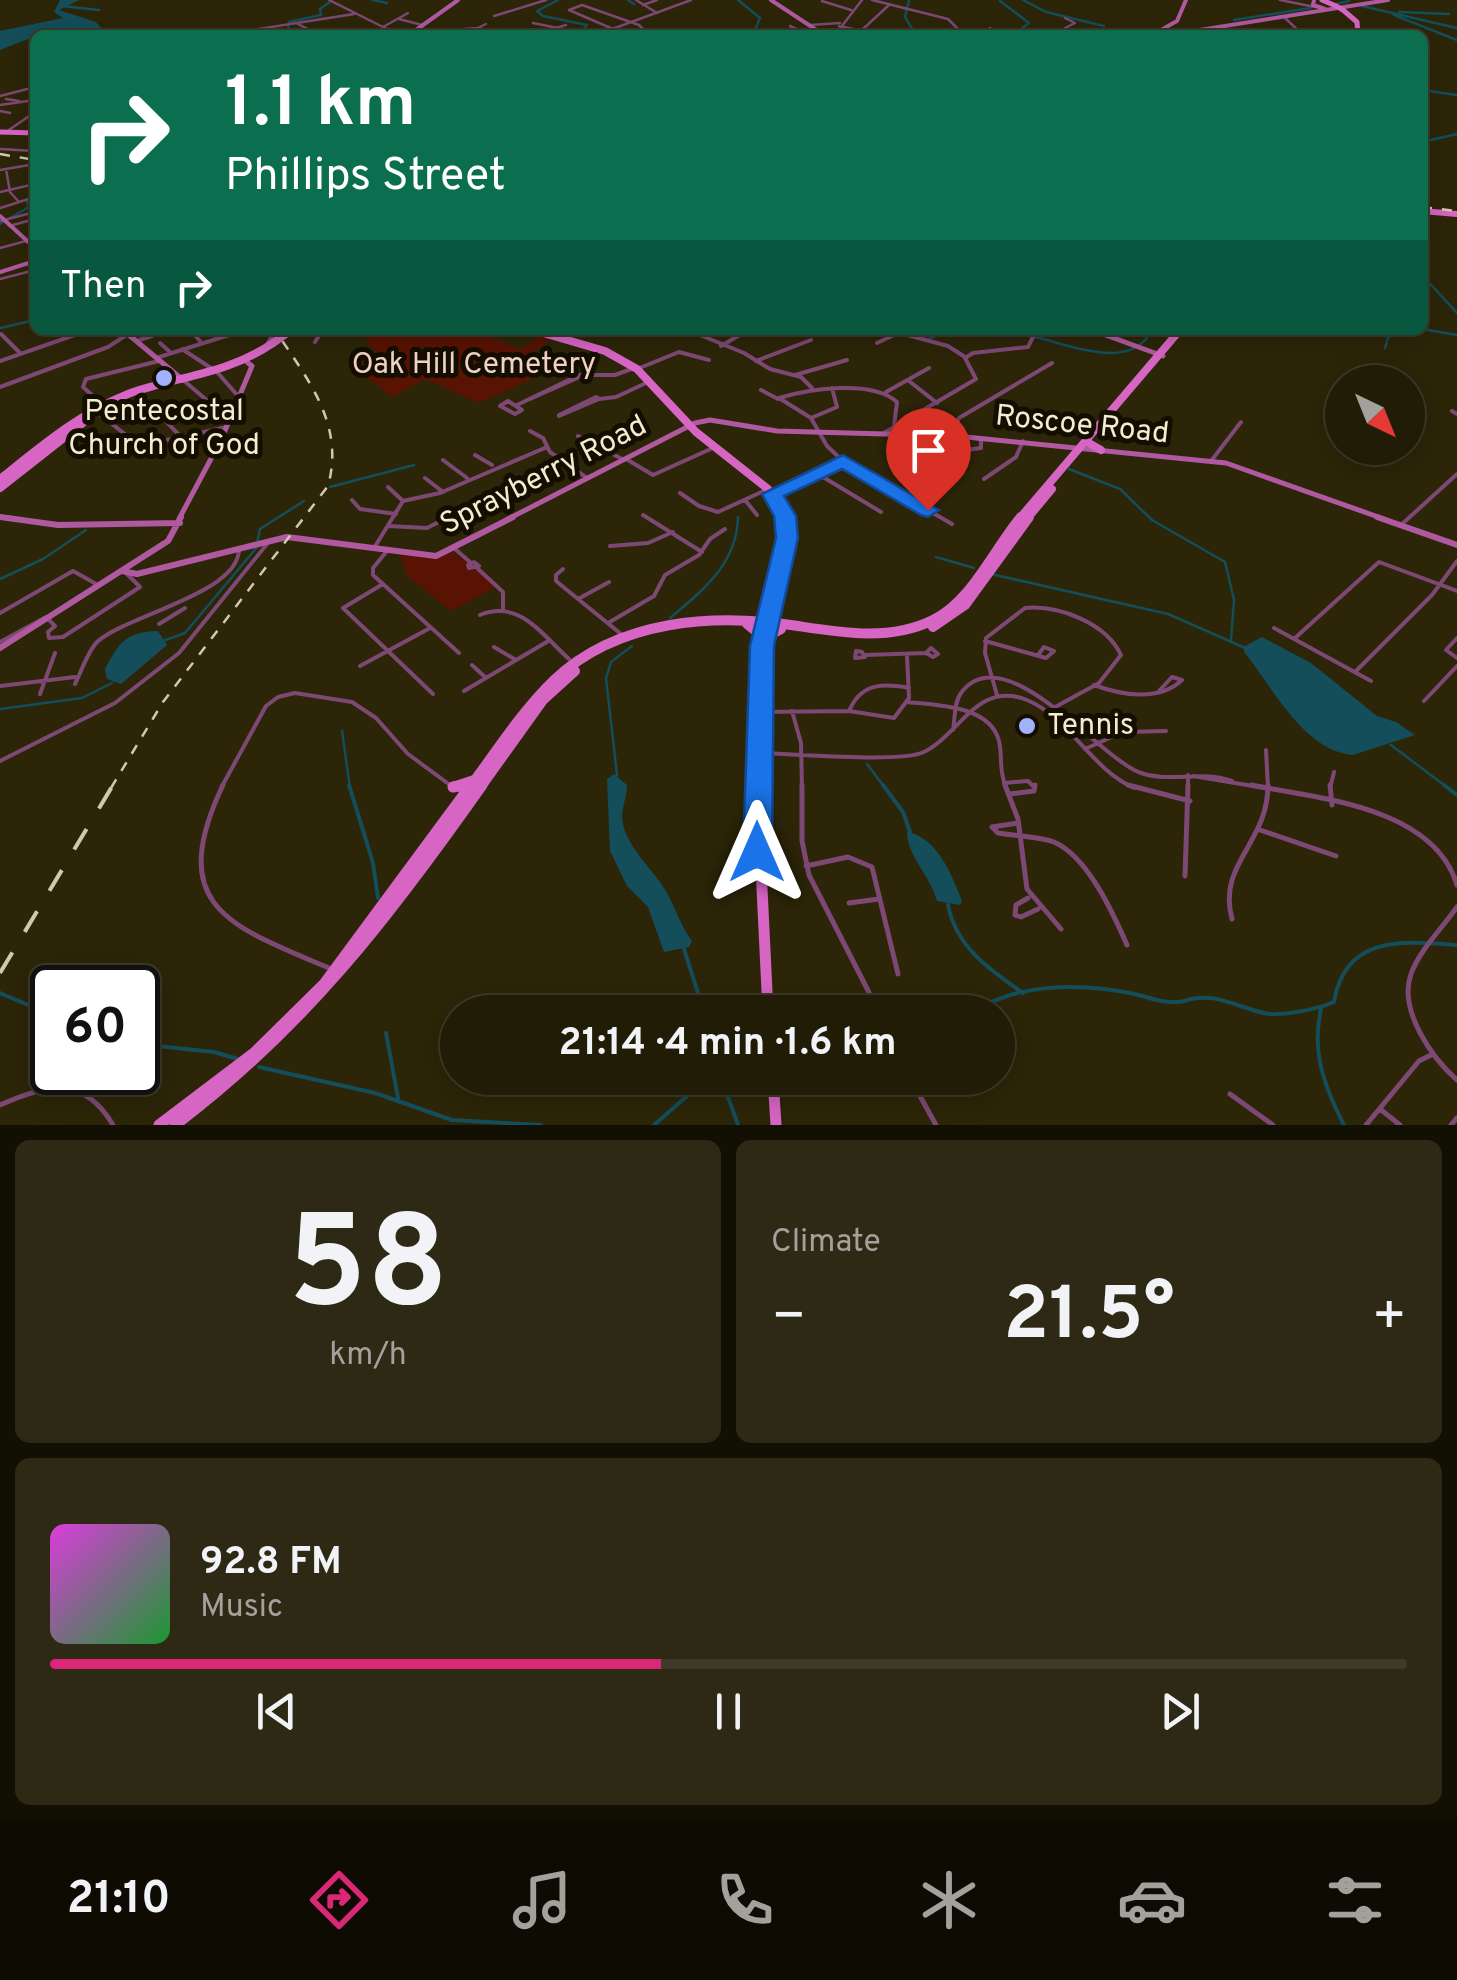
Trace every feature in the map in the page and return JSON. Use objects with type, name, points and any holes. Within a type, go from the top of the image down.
[{"type":"main road","points":[[1322,0],[1343,10],[1357,22],[1358,30]]},
{"type":"main road","points":[[2,133],[30,133]]},
{"type":"main road","points":[[1428,212],[1457,214]]},
{"type":"main road","points":[[0,483],[64,428],[139,392],[247,362],[283,335]]},
{"type":"main road","points":[[552,335],[612,355],[636,368],[690,425],[770,491],[785,516],[787,538],[764,638],[758,753],[757,852],[767,995]]},
{"type":"main road","points":[[467,798],[538,695],[569,663],[626,639],[688,626],[767,620],[782,626],[876,634],[913,628],[944,614],[963,596],[996,547],[1155,353],[1177,335]]},
{"type":"main road","points":[[0,483],[101,409]]},
{"type":"main road","points":[[1061,446],[1101,450]]},
{"type":"main road","points":[[747,622],[764,638]]},
{"type":"main road","points":[[764,638],[782,626]]},
{"type":"main road","points":[[175,1125],[263,1056],[339,973],[551,691],[584,664],[626,639]]},
{"type":"main road","points":[[452,787],[468,785],[483,771]]},
{"type":"main road","points":[[159,1125],[254,1053],[339,973]]},
{"type":"main road","points":[[773,1095],[776,1125]]},
{"type":"street","points":[[329,0],[388,30]]},
{"type":"street","points":[[444,0],[455,1]]},
{"type":"street","points":[[518,0],[530,6]]},
{"type":"street","points":[[494,16],[546,0]]},
{"type":"street","points":[[636,0],[657,14]]},
{"type":"street","points":[[642,4],[657,0]]},
{"type":"street","points":[[610,30],[691,0]]},
{"type":"street","points":[[770,0],[817,30]]},
{"type":"street","points":[[838,30],[862,0]]},
{"type":"street","points":[[872,0],[948,19],[959,30]]},
{"type":"street","points":[[1161,30],[1177,21],[1186,0]]},
{"type":"street","points":[[1280,0],[1325,9]]},
{"type":"street","points":[[1314,0],[1314,4],[1325,9]]},
{"type":"street","points":[[1199,30],[1388,0]]},
{"type":"street","points":[[416,30],[455,1]]},
{"type":"street","points":[[822,1],[852,10]]},
{"type":"street","points":[[613,29],[570,12],[578,4],[642,30]]},
{"type":"street","points":[[863,29],[890,4]]},
{"type":"street","points":[[382,27],[408,13]]},
{"type":"street","points":[[252,30],[354,14]]},
{"type":"street","points":[[1284,17],[1298,30]]},
{"type":"street","points":[[399,18],[422,25]]},
{"type":"street","points":[[1064,30],[1074,22],[1066,18]]},
{"type":"street","points":[[296,23],[310,30]]},
{"type":"street","points":[[533,23],[558,28]]},
{"type":"street","points":[[464,29],[486,24]]},
{"type":"street","points":[[810,24],[866,30]]},
{"type":"street","points":[[551,30],[566,25]]},
{"type":"street","points":[[790,26],[802,30]]},
{"type":"street","points":[[0,96],[30,88]]},
{"type":"street","points":[[6,99],[20,103]]},
{"type":"street","points":[[1,107],[30,100]]},
{"type":"street","points":[[1,107],[10,113]]},
{"type":"street","points":[[2,133],[30,115]]},
{"type":"street","points":[[0,149],[30,151]]},
{"type":"street","points":[[0,170],[30,165]]},
{"type":"street","points":[[6,169],[10,190],[19,202]]},
{"type":"street","points":[[0,192],[30,185]]},
{"type":"street","points":[[0,208],[30,199]]},
{"type":"street","points":[[1,219],[30,213]]},
{"type":"street","points":[[1,219],[30,244]]},
{"type":"street","points":[[9,226],[30,220]]},
{"type":"street","points":[[0,248],[26,240]]},
{"type":"street","points":[[0,272],[30,263]]},
{"type":"street","points":[[0,280],[30,271]]},
{"type":"street","points":[[1,334],[21,354]]},
{"type":"street","points":[[0,361],[75,335]]},
{"type":"street","points":[[0,386],[108,348],[123,335]]},
{"type":"street","points":[[131,335],[228,424]]},
{"type":"street","points":[[137,342],[155,335]]},
{"type":"street","points":[[195,335],[201,342]]},
{"type":"street","points":[[223,335],[157,360],[86,380],[83,386],[128,436],[148,444],[228,424]]},
{"type":"street","points":[[271,345],[264,345],[272,335]]},
{"type":"street","points":[[314,342],[319,335]]},
{"type":"street","points":[[699,335],[770,369],[795,375],[812,388]]},
{"type":"street","points":[[722,346],[740,335]]},
{"type":"street","points":[[877,343],[895,335]]},
{"type":"street","points":[[884,433],[976,380],[966,358],[948,346],[912,335]]},
{"type":"street","points":[[966,358],[983,348],[1028,347],[1031,335]]},
{"type":"street","points":[[1104,335],[1155,353]]},
{"type":"street","points":[[756,360],[811,340]]},
{"type":"street","points":[[160,343],[171,353]]},
{"type":"street","points":[[182,349],[217,372],[238,396]]},
{"type":"street","points":[[516,405],[584,374],[616,375],[682,352],[709,360]]},
{"type":"street","points":[[795,375],[847,360]]},
{"type":"street","points":[[0,645],[168,542],[228,424],[252,366],[247,362]]},
{"type":"street","points":[[950,436],[959,418],[1052,363]]},
{"type":"street","points":[[778,399],[812,388],[886,392],[926,369]]},
{"type":"street","points":[[907,380],[936,403]]},
{"type":"street","points":[[599,399],[596,397],[560,416],[649,382]]},
{"type":"street","points":[[832,388],[836,408]]},
{"type":"street","points":[[762,390],[811,418],[843,461],[952,524]]},
{"type":"street","points":[[139,392],[181,436]]},
{"type":"street","points":[[886,392],[896,402],[894,427]]},
{"type":"street","points":[[811,418],[836,408],[842,411]]},
{"type":"street","name":"Roscoe Road","points":[[690,425],[707,420],[761,430],[950,436],[1061,446]]},
{"type":"street","points":[[1211,461],[1242,422]]},
{"type":"street","name":"Sprayberry Road","points":[[124,572],[292,537],[431,557],[690,425]]},
{"type":"street","points":[[530,431],[543,438],[561,460],[588,478]]},
{"type":"street","points":[[578,436],[601,452],[610,450],[653,475],[715,447]]},
{"type":"street","points":[[956,451],[962,462],[949,470],[935,472],[920,464],[921,457],[938,448],[956,451],[979,447],[979,438]]},
{"type":"street","points":[[984,479],[1016,457],[1023,441]]},
{"type":"street","points":[[373,549],[404,502],[444,492],[547,447]]},
{"type":"street","points":[[513,448],[519,456]]},
{"type":"street","name":"Roscoe Road","points":[[1101,450],[1211,461],[1259,472],[1457,545]]},
{"type":"street","points":[[475,455],[494,467]]},
{"type":"street","points":[[443,460],[469,479]]},
{"type":"street","points":[[388,526],[426,528],[561,460]]},
{"type":"street","points":[[680,493],[698,506],[718,512],[843,461]]},
{"type":"street","points":[[818,474],[882,512]]},
{"type":"street","points":[[1400,524],[1457,474]]},
{"type":"street","points":[[425,478],[444,492]]},
{"type":"street","points":[[388,486],[404,502]]},
{"type":"street","points":[[352,500],[360,509],[396,514]]},
{"type":"street","points":[[745,500],[757,515]]},
{"type":"street","points":[[644,515],[702,552]]},
{"type":"street","points":[[0,517],[58,525],[180,524]]},
{"type":"street","points":[[608,624],[652,598],[665,575],[702,552],[725,529]]},
{"type":"street","points":[[610,546],[652,543],[674,532]]},
{"type":"street","points":[[0,762],[115,703],[179,653],[268,541]]},
{"type":"street","points":[[74,684],[97,642],[222,579],[239,558],[239,548]]},
{"type":"street","points":[[453,548],[470,562],[468,568],[476,568],[503,592],[503,608]]},
{"type":"street","points":[[387,551],[372,572],[459,653]]},
{"type":"street","points":[[1356,670],[1441,584],[1457,561]]},
{"type":"street","points":[[1295,638],[1379,562],[1457,592]]},
{"type":"street","points":[[563,569],[556,580],[626,639]]},
{"type":"street","points":[[0,614],[73,571],[98,585]]},
{"type":"street","points":[[46,618],[55,626],[48,636],[56,640],[134,592],[140,585],[124,572]]},
{"type":"street","points":[[578,600],[609,582]]},
{"type":"street","points":[[383,584],[343,606],[432,694]]},
{"type":"street","points":[[158,624],[185,608]]},
{"type":"street","points":[[480,615],[503,608],[530,620],[569,663]]},
{"type":"street","points":[[985,641],[1022,609],[1048,608],[1067,614],[1111,639],[1121,651],[1116,666],[1094,685],[1046,712]]},
{"type":"street","points":[[165,610],[173,615]]},
{"type":"street","points":[[360,666],[431,628]]},
{"type":"street","points":[[1274,628],[1371,681]]},
{"type":"street","points":[[1457,638],[1446,650],[1457,658]]},
{"type":"street","points":[[464,691],[550,640]]},
{"type":"street","points":[[985,641],[1038,656]]},
{"type":"street","points":[[985,641],[997,695]]},
{"type":"street","points":[[494,647],[516,660]]},
{"type":"street","points":[[40,694],[55,653]]},
{"type":"street","points":[[865,655],[926,653]]},
{"type":"street","points":[[760,712],[849,711],[894,718],[904,711],[910,688],[907,654]]},
{"type":"street","points":[[50,665],[59,664]]},
{"type":"street","points":[[472,666],[486,678]]},
{"type":"street","points":[[1424,701],[1457,666]]},
{"type":"street","points":[[0,686],[77,676]]},
{"type":"street","points":[[953,730],[958,694],[968,684],[993,680],[1023,686],[1140,773],[1232,782],[1384,817],[1416,832],[1448,863],[1457,885]]},
{"type":"street","points":[[849,711],[855,694],[864,688],[886,684],[910,688]]},
{"type":"street","points":[[1094,685],[1116,694],[1158,691]]},
{"type":"street","points":[[339,973],[227,918],[210,895],[202,874],[202,834],[212,806],[264,708],[288,694],[351,702],[374,717],[406,753],[467,798]]},
{"type":"street","points":[[758,753],[915,756],[932,748],[981,701],[997,695],[1029,700],[1125,784],[1190,802]]},
{"type":"street","points":[[907,702],[971,714],[988,723],[997,735],[996,762],[1018,823],[1022,883],[1028,898],[1060,929]]},
{"type":"street","points":[[792,711],[800,734],[806,866],[870,995]]},
{"type":"street","points":[[1085,749],[1124,732],[1166,731]]},
{"type":"street","points":[[1232,920],[1228,890],[1231,870],[1260,830],[1266,814],[1266,750]]},
{"type":"street","points":[[1332,805],[1330,783],[1334,772]]},
{"type":"street","points":[[1185,876],[1188,775]]},
{"type":"street","points":[[1004,782],[1028,781],[1036,786],[1034,791],[1008,794]]},
{"type":"street","points":[[1018,823],[999,822],[992,828],[998,833],[1056,843],[1098,882],[1127,945]]},
{"type":"street","points":[[1260,830],[1336,856]]},
{"type":"street","points":[[806,866],[844,855],[861,858],[872,867],[898,974]]},
{"type":"street","points":[[1028,898],[1016,905],[1015,915],[1022,917],[1038,909]]},
{"type":"street","points":[[850,903],[881,899]]},
{"type":"street","points":[[1457,907],[1411,974],[1414,1012],[1431,1055],[1457,1080]]},
{"type":"street","points":[[1366,1125],[1419,1062],[1431,1055]]},
{"type":"street","points":[[0,1105],[38,1088],[62,1088],[100,1103],[113,1125]]},
{"type":"street","points":[[1230,1094],[1274,1125]]},
{"type":"street","points":[[919,1095],[936,1125]]},
{"type":"street","points":[[1380,1109],[1400,1125]]},
{"type":"street","points":[[1451,1125],[1457,1118]]},
{"type":"green space","name":"Oak Hill Cemetery","points":[[368,335],[486,335],[520,349],[547,335],[554,337],[531,354],[560,367],[478,403],[426,379],[392,397],[352,366],[380,355],[366,342]]},
{"type":"green space","points":[[451,551],[467,562],[466,568],[476,570],[496,587],[451,611],[407,576],[400,555],[435,558]]},
{"type":"water","points":[[60,0],[79,0],[59,10],[96,22],[103,30],[30,30],[30,38],[0,50],[0,31],[63,18],[54,12]]},
{"type":"water","points":[[158,631],[167,645],[121,684],[107,679],[105,669],[124,641]]},
{"type":"water","points":[[1262,637],[1311,663],[1377,716],[1396,722],[1415,735],[1353,755],[1319,742],[1291,716],[1245,653],[1243,647]]},
{"type":"water","points":[[614,774],[627,785],[622,814],[626,833],[666,891],[692,941],[689,947],[664,952],[648,907],[627,886],[610,851],[607,779]]},
{"type":"water","points":[[907,832],[918,835],[935,849],[953,880],[962,901],[960,905],[937,901],[911,849]]},
{"type":"waterway","points":[[373,0],[387,3]]},
{"type":"waterway","points":[[539,10],[558,0]]},
{"type":"waterway","points":[[628,0],[634,4]]},
{"type":"waterway","points":[[738,0],[760,18],[755,30]]},
{"type":"waterway","points":[[909,0],[905,17],[913,30]]},
{"type":"waterway","points":[[1023,0],[1046,12],[1104,26]]},
{"type":"waterway","points":[[1000,1],[1029,23],[1021,30]]},
{"type":"waterway","points":[[1336,4],[1349,1]]},
{"type":"waterway","points":[[289,22],[321,15],[320,9],[330,2]]},
{"type":"waterway","points":[[62,6],[99,10]]},
{"type":"waterway","points":[[1362,6],[1457,28]]},
{"type":"waterway","points":[[1234,20],[1311,8]]},
{"type":"waterway","points":[[537,11],[543,16],[587,25],[583,30]]},
{"type":"waterway","points":[[1399,12],[1449,14]]},
{"type":"waterway","points":[[1394,15],[1457,40]]},
{"type":"waterway","points":[[288,25],[289,30]]},
{"type":"waterway","points":[[1428,91],[1457,95]]},
{"type":"waterway","points":[[1428,141],[1457,134]]},
{"type":"waterway","points":[[0,224],[29,207],[27,202]]},
{"type":"waterway","points":[[1428,282],[1457,313]]},
{"type":"waterway","points":[[0,328],[30,321]]},
{"type":"waterway","points":[[1428,330],[1457,335]]},
{"type":"waterway","points":[[930,338],[938,335]]},
{"type":"waterway","points":[[1035,337],[1115,353],[1130,350],[1148,335]]},
{"type":"waterway","points":[[1385,348],[1392,335]]},
{"type":"waterway","points":[[330,487],[414,465]]},
{"type":"waterway","points":[[1069,469],[1120,489],[1152,520],[1225,562],[1234,600],[1231,640]]},
{"type":"waterway","points":[[257,543],[260,529],[304,501]]},
{"type":"waterway","points":[[670,618],[706,586],[725,562],[732,549],[738,517]]},
{"type":"waterway","points":[[0,579],[43,559],[86,530]]},
{"type":"waterway","points":[[163,641],[185,633],[258,546]]},
{"type":"waterway","points":[[936,557],[974,568]]},
{"type":"waterway","points":[[991,574],[1168,614],[1243,647]]},
{"type":"waterway","points":[[617,775],[606,678],[611,662],[632,646]]},
{"type":"waterway","points":[[0,709],[82,698],[112,683]]},
{"type":"waterway","points":[[342,731],[350,788]]},
{"type":"waterway","points":[[1391,745],[1448,788]]},
{"type":"waterway","points":[[867,764],[885,788]]},
{"type":"waterway","points":[[349,785],[373,863],[378,898]]},
{"type":"waterway","points":[[883,785],[903,812],[910,832]]},
{"type":"waterway","points":[[1444,785],[1457,795]]},
{"type":"waterway","points":[[948,905],[967,945],[1022,992]]},
{"type":"waterway","points":[[1187,1000],[1217,999],[1271,1014],[1309,1010],[1334,1002],[1340,980],[1363,953],[1397,944],[1457,945]]},
{"type":"waterway","points":[[684,949],[699,995]]},
{"type":"waterway","points":[[1022,992],[1091,988],[1185,1001]]},
{"type":"waterway","points":[[1009,995],[1022,992]]},
{"type":"waterway","points":[[0,993],[30,1006]]},
{"type":"waterway","points":[[1321,1010],[1319,1055],[1344,1125]]},
{"type":"waterway","points":[[386,1033],[398,1098]]},
{"type":"waterway","points":[[160,1046],[214,1052],[238,1059]]},
{"type":"waterway","points":[[259,1067],[375,1093],[452,1120],[541,1125]]},
{"type":"waterway","points":[[654,1125],[688,1095]]},
{"type":"waterway","points":[[727,1095],[738,1125]]},
{"type":"railway","points":[[0,154],[30,159]]},
{"type":"railway","points":[[1428,208],[1457,211]]},
{"type":"railway","points":[[111,788],[163,702],[328,486],[332,442],[327,423],[311,385],[278,335]]},
{"type":"railway","points":[[0,973],[113,785]]},
{"type":"place","name":"Pentecostal Church of God","points":[[164,378]]},
{"type":"place","name":"Tennis","points":[[1027,726]]},
{"type":"route","points":[[757,852],[762,646],[787,538],[785,516],[772,494],[843,461],[928,510]]}]
